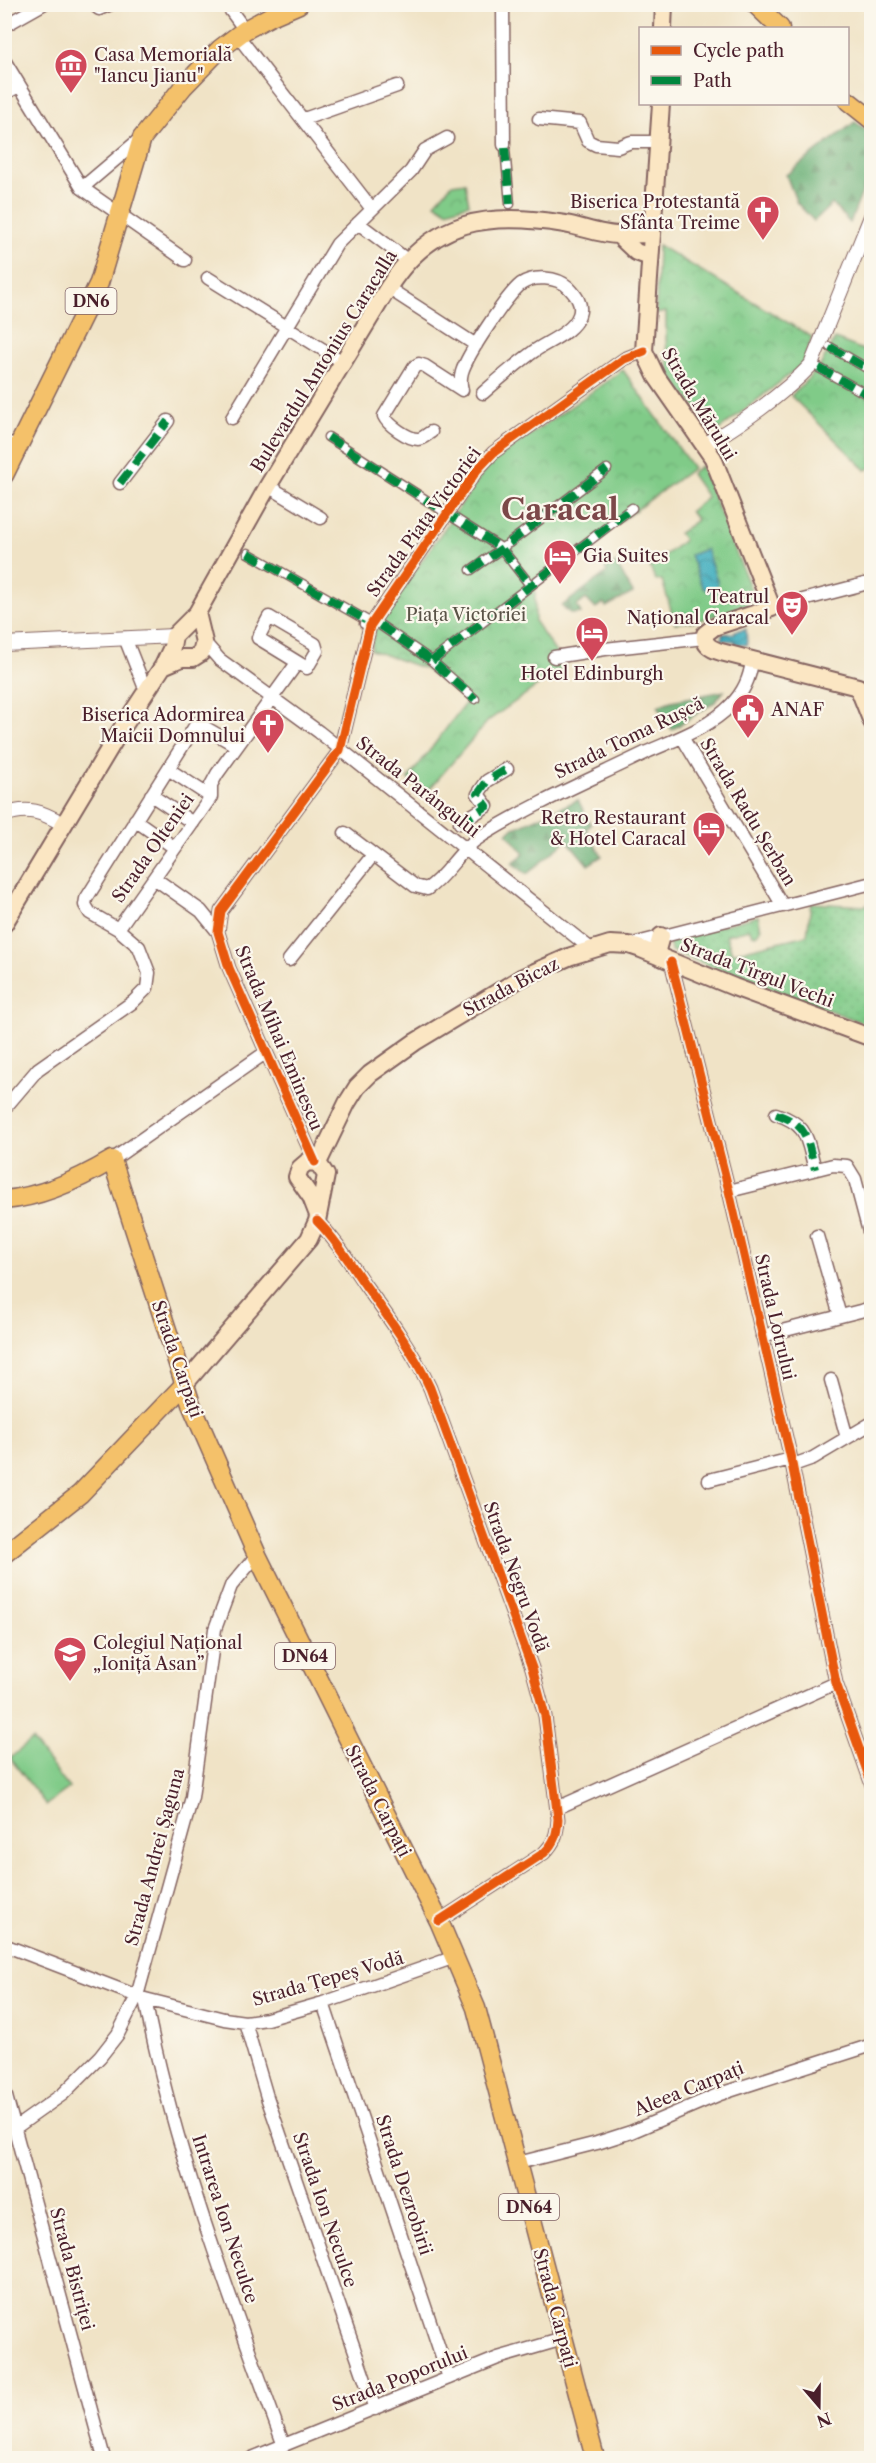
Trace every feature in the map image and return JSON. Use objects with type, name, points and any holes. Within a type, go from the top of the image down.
[{"type":"main road","name":"DN6","points":[[4,475],[11,444],[99,283],[142,138],[183,87],[220,49],[270,16],[299,4]]},
{"type":"main road","points":[[663,27],[664,4]]},
{"type":"main road","points":[[755,4],[779,27]]},
{"type":"main road","points":[[849,102],[872,120]]},
{"type":"main road","name":"Strada Mărului","points":[[661,105],[644,351],[656,376],[713,459],[772,608]]},
{"type":"main road","name":"Bulevardul Antonius Caracalla","points":[[4,924],[146,691],[163,666],[187,643],[197,613],[268,486],[407,260],[417,250],[443,234],[477,222],[494,219],[556,223],[618,235],[651,234]]},
{"type":"main road","name":"Bulevardul Antonius Caracalla","points":[[618,235],[636,252],[650,257]]},
{"type":"main road","points":[[772,608],[714,627],[708,630],[704,638],[709,647],[713,649],[865,689],[872,722]]},
{"type":"main road","points":[[661,936],[657,950],[665,959]]},
{"type":"main road","name":"Strada Bicaz","points":[[311,1164],[347,1103],[370,1074],[415,1042],[521,978],[591,948],[610,944],[629,945]]},
{"type":"main road","name":"Strada Tîrgul Vechi","points":[[629,945],[872,1038]]},
{"type":"main road","points":[[4,1200],[51,1189],[90,1173],[112,1160]]},
{"type":"main road","name":"Strada Carpați","points":[[112,1160],[183,1386],[256,1555],[439,1921],[476,2008],[595,2458]]},
{"type":"main road","points":[[4,1554],[80,1494],[183,1386],[278,1278],[309,1239],[317,1218],[326,1175],[311,1164],[299,1182],[306,1189],[317,1218]]},
{"type":"main road","points":[[306,1189],[315,1189],[323,1184]]},
{"type":"street","points":[[4,26],[43,4]]},
{"type":"street","points":[[93,4],[99,9],[111,4]]},
{"type":"street","points":[[226,4],[241,33],[372,209]]},
{"type":"street","points":[[503,4],[504,147],[510,204]]},
{"type":"street","points":[[4,60],[82,188],[185,260]]},
{"type":"street","points":[[4,94],[19,86]]},
{"type":"street","points":[[304,119],[397,86]]},
{"type":"street","points":[[539,119],[570,120],[580,123],[588,141],[596,145],[618,147],[631,142],[658,142]]},
{"type":"street","points":[[82,188],[142,138]]},
{"type":"street","points":[[232,418],[337,244],[411,171],[425,150],[447,138]]},
{"type":"street","points":[[704,445],[724,434],[796,380],[811,365],[872,214]]},
{"type":"street","points":[[358,223],[407,260]]},
{"type":"street","points":[[208,278],[343,362]]},
{"type":"street","points":[[431,432],[422,438],[411,438],[386,421],[384,416],[385,411],[419,364],[462,390],[461,374],[476,345],[511,295],[522,283],[541,278],[559,280],[578,298],[580,314],[572,326],[533,351],[483,393]]},
{"type":"street","points":[[388,288],[476,345]]},
{"type":"street","points":[[830,347],[872,371]]},
{"type":"street","name":"Strada Piața Victoriei","points":[[340,750],[370,626],[486,458],[624,359],[644,351]]},
{"type":"street","points":[[819,368],[872,397]]},
{"type":"street","points":[[120,483],[168,421]]},
{"type":"street","points":[[328,437],[446,514],[505,545],[530,585]]},
{"type":"street","points":[[471,570],[607,469]]},
{"type":"street","points":[[268,486],[321,519]]},
{"type":"street","points":[[432,661],[632,508]]},
{"type":"street","points":[[247,555],[366,620],[364,624],[247,555]]},
{"type":"street","points":[[772,608],[872,582]]},
{"type":"street","points":[[269,617],[317,647],[318,651],[307,668],[297,663],[258,638],[269,617]]},
{"type":"street","points":[[380,625],[432,661],[475,699]]},
{"type":"street","points":[[125,638],[146,691]]},
{"type":"street","points":[[4,644],[125,638],[187,643]]},
{"type":"street","points":[[554,657],[704,638]]},
{"type":"street","name":"Strada Parângului","points":[[187,643],[219,659],[273,696],[591,948]]},
{"type":"street","name":"Strada Toma Rușcă","points":[[373,855],[415,886],[427,889],[436,882],[465,847],[483,835],[550,798],[682,737],[719,716],[731,706],[745,687],[753,661]]},
{"type":"street","name":"Strada Olteniei","points":[[118,929],[211,797],[211,785],[297,663]]},
{"type":"street","points":[[175,848],[135,820],[197,723],[237,746]]},
{"type":"street","name":"Strada Radu Șerban","points":[[682,737],[783,906]]},
{"type":"street","name":"Strada Mihai Eminescu","points":[[311,1164],[298,1126],[229,968],[219,932],[221,911],[340,750]]},
{"type":"street","points":[[168,769],[211,797]]},
{"type":"street","points":[[460,823],[487,806],[478,794],[487,781],[507,769]]},
{"type":"street","points":[[151,795],[193,823]]},
{"type":"street","points":[[4,815],[25,809],[37,811],[63,824]]},
{"type":"street","name":"Strada Olteniei","points":[[4,1110],[38,1069],[133,1002],[147,988],[149,981],[145,960],[139,947],[118,929],[87,909],[86,898],[135,820]]},
{"type":"street","points":[[289,960],[373,855],[345,833]]},
{"type":"street","points":[[154,878],[201,911],[219,932]]},
{"type":"street","name":"Strada Bicaz","points":[[629,945],[872,883]]},
{"type":"street","name":"Strada Lotrului","points":[[665,959],[729,1191],[792,1462],[836,1683],[872,1785]]},
{"type":"street","points":[[112,1160],[265,1053]]},
{"type":"street","points":[[776,1114],[793,1120],[804,1131],[815,1169]]},
{"type":"street","points":[[729,1191],[815,1169],[839,1164],[847,1166],[855,1179],[868,1219],[872,1243]]},
{"type":"street","name":"Strada Negru Vodă","points":[[317,1218],[421,1367],[540,1695],[557,1808],[557,1832],[554,1844],[544,1853],[439,1921]]},
{"type":"street","points":[[817,1236],[840,1317]]},
{"type":"street","points":[[762,1336],[872,1308]]},
{"type":"street","points":[[831,1380],[847,1437]]},
{"type":"street","points":[[709,1480],[813,1458],[872,1423]]},
{"type":"street","name":"Strada Andrei Șaguna","points":[[15,2128],[63,2094],[100,2057],[141,1998],[192,1797],[215,1629],[231,1586],[256,1555]]},
{"type":"street","points":[[557,1808],[836,1683]]},
{"type":"street","name":"Strada Țepeș Vodă","points":[[4,1945],[141,1998],[245,2022],[267,2019],[323,2003],[455,1958]]},
{"type":"street","name":"Intrarea Ion Neculce","points":[[141,1998],[190,2174],[222,2275],[284,2446]]},
{"type":"street","name":"Strada Dezrobirii","points":[[323,2003],[449,2378]]},
{"type":"street","name":"Strada Ion Neculce","points":[[245,2022],[271,2108],[375,2409]]},
{"type":"street","name":"Aleea Carpați","points":[[518,2163],[631,2132],[720,2094],[872,2045]]},
{"type":"street","name":"Strada Bistriței","points":[[4,2089],[104,2458]]},
{"type":"street","name":"Strada Poporului","points":[[252,2458],[498,2358],[563,2339]]},
{"type":"green space","points":[[855,122],[871,133],[871,170],[850,223],[832,204],[814,221],[797,203],[786,175]]},
{"type":"green space","points":[[465,182],[469,204],[447,211],[435,203],[452,184]]},
{"type":"green space","points":[[658,245],[812,337],[803,364],[720,429],[708,429],[700,420],[705,416],[681,391],[671,375],[667,352],[666,312],[656,314]]},
{"type":"green space","points":[[835,339],[871,353],[871,468],[866,470],[791,396],[819,368]]},
{"type":"green space","name":"Piața Victoriei","points":[[623,370],[693,468],[535,584],[535,622],[565,666],[488,721],[426,793],[408,779],[467,701],[425,669],[371,650],[375,628],[490,463]]},
{"type":"green space","points":[[701,466],[756,602],[698,621],[675,623],[662,580],[656,581],[650,567],[684,540],[679,533],[697,520],[690,511],[707,497],[691,474]]},
{"type":"green space","points":[[616,563],[633,593],[606,607],[604,603],[595,608],[586,599],[577,606],[581,613],[571,614],[562,606],[607,572],[605,568]]},
{"type":"green space","points":[[724,691],[715,702],[672,730],[658,706],[671,701]]},
{"type":"green space","points":[[578,800],[591,825],[586,829],[602,856],[588,865],[567,840],[527,874],[512,863],[524,854],[507,833]]},
{"type":"green space","points":[[811,903],[864,906],[871,903],[871,1026],[671,951],[669,939],[758,916],[761,929],[756,935],[752,934],[749,929],[726,935],[732,953],[807,935]]},
{"type":"green space","points":[[32,1740],[69,1788],[46,1805],[10,1758]]},
{"type":"water","points":[[706,549],[718,583],[716,590],[709,592],[702,587],[690,555]]},
{"type":"water","points":[[746,629],[747,645],[722,640],[722,634]]},
{"type":"marked path","points":[[505,148],[510,204]]},
{"type":"marked path","points":[[830,347],[872,371]]},
{"type":"marked path","points":[[819,368],[872,397]]},
{"type":"marked path","points":[[120,483],[168,421]]},
{"type":"marked path","points":[[328,437],[501,548],[530,585]]},
{"type":"marked path","points":[[509,543],[607,469]]},
{"type":"marked path","points":[[432,661],[632,508]]},
{"type":"marked path","points":[[471,570],[505,546]]},
{"type":"marked path","points":[[248,553],[366,620],[364,624]]},
{"type":"marked path","points":[[380,625],[432,661],[475,699]]},
{"type":"marked path","points":[[460,823],[487,806],[478,794],[487,781],[507,769]]},
{"type":"marked path","points":[[776,1114],[787,1118],[800,1128],[807,1141],[815,1169]]},
{"type":"cycle path","points":[[315,1162],[229,968],[218,932],[221,911],[340,750],[370,626],[477,470],[494,452],[624,359],[644,351]]},
{"type":"cycle path","points":[[671,962],[729,1191],[791,1459],[836,1683],[872,1785]]},
{"type":"cycle path","points":[[317,1221],[337,1244],[392,1322],[430,1388],[532,1668],[545,1716],[558,1819],[553,1841],[544,1853],[439,1921]]},
{"type":"place","name":"Casa Memorială \"Iancu Jianu\"","points":[[71,94]]},
{"type":"place","name":"Biserica Protestantă Sfânta Treime","points":[[763,241]]},
{"type":"place","name":"Gia Suites","points":[[560,585]]},
{"type":"place","name":"Teatrul Național Caracal","points":[[792,636]]},
{"type":"place","name":"Hotel Edinburgh","points":[[592,662]]},
{"type":"place","name":"ANAF","points":[[748,739]]},
{"type":"place","name":"Biserica Adormirea Maicii Domnului","points":[[268,754]]},
{"type":"place","name":"Retro Restaurant & Hotel Caracal","points":[[709,857]]},
{"type":"place","name":"Colegiul Național „Ioniță Asan”","points":[[70,1682]]},
{"type":"district","name":"Caracal","points":[[560,510]]}]
